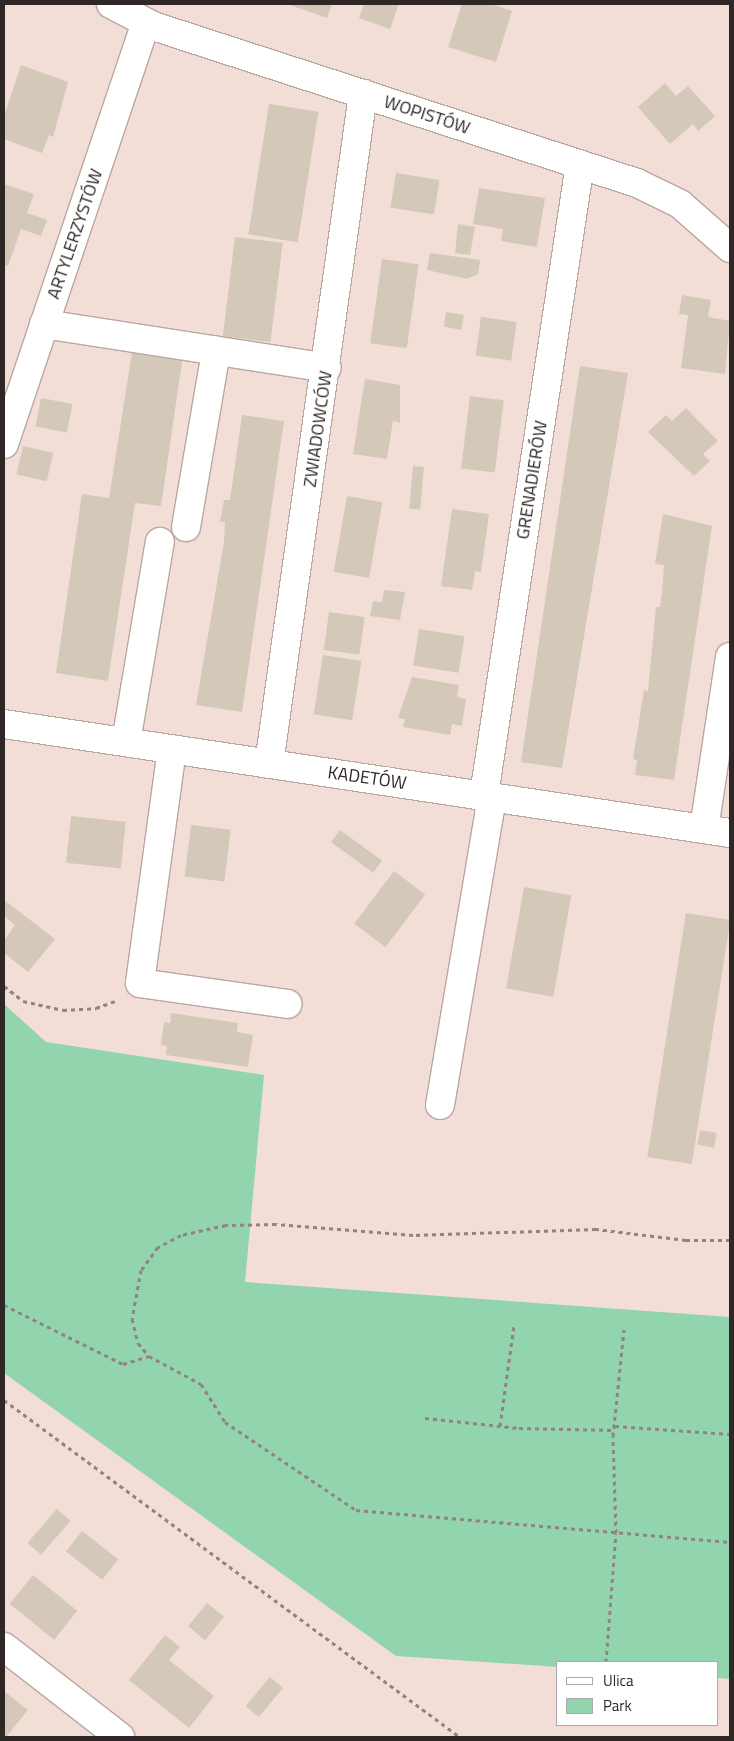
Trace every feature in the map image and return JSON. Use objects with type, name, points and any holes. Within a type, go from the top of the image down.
[{"type":"street","name":"WOPISTÓW","points":[[111,4],[153,17],[364,94],[637,183],[680,204],[730,248]]},
{"type":"street","name":"ARTYLERZYSTÓW","points":[[4,444],[44,324],[153,17]]},
{"type":"street","name":"ZWIADOWCÓW","points":[[268,764],[327,368],[364,94]]},
{"type":"street","name":"GRENADIERÓW","points":[[440,1104],[490,809],[484,795],[580,164]]},
{"type":"street","points":[[44,324],[327,368]]},
{"type":"street","points":[[186,527],[216,351]]},
{"type":"street","points":[[126,742],[160,542]]},
{"type":"street","points":[[717,831],[730,658]]},
{"type":"street","name":"KADETÓW","points":[[4,724],[717,831]]},
{"type":"street","points":[[172,749],[140,983],[288,1004]]},
{"type":"street","points":[[4,1647],[120,1737]]},
{"type":"path","points":[[4,986],[24,1001],[63,1010],[96,1008],[124,998],[140,983]]},
{"type":"path","points":[[730,1240],[686,1240],[596,1229],[413,1235],[276,1224],[226,1225],[181,1235],[158,1248],[142,1270],[132,1319],[138,1342],[149,1356],[201,1384],[225,1422],[356,1510],[730,1542]]},
{"type":"path","points":[[4,1305],[123,1364],[149,1356]]},
{"type":"path","points":[[500,1426],[514,1325]]},
{"type":"path","points":[[606,1661],[616,1533],[614,1428],[624,1330]]},
{"type":"path","points":[[4,1400],[460,1737]]},
{"type":"path","points":[[425,1418],[500,1426],[614,1428],[730,1434]]},
{"type":"green space","points":[[4,1004],[46,1042],[264,1075],[245,1282],[730,1317],[730,1679],[719,1678],[719,1661],[556,1661],[556,1667],[396,1656],[4,1373]]},
{"type":"building","points":[[287,4],[332,4],[327,18]]},
{"type":"building","points":[[364,4],[399,4],[390,29],[359,18]]},
{"type":"building","points":[[462,4],[491,4],[512,11],[496,62],[448,47]]},
{"type":"building","points":[[21,65],[68,82],[53,137],[49,135],[42,153],[4,139],[4,116]]},
{"type":"building","points":[[665,83],[676,96],[688,86],[715,116],[698,131],[693,124],[670,144],[638,107]]},
{"type":"building","points":[[269,104],[318,112],[298,242],[248,234]]},
{"type":"building","points":[[396,173],[439,180],[434,214],[391,208]]},
{"type":"building","points":[[4,184],[34,194],[27,213],[47,220],[41,236],[21,229],[8,266],[4,265]]},
{"type":"building","points":[[479,188],[545,198],[537,247],[501,241],[503,229],[473,224]]},
{"type":"building","points":[[458,224],[475,227],[470,255],[455,253]]},
{"type":"building","points":[[235,237],[283,243],[270,342],[223,336]]},
{"type":"building","points":[[430,253],[480,260],[478,274],[467,279],[427,270]]},
{"type":"building","points":[[382,259],[419,264],[407,348],[370,343]]},
{"type":"building","points":[[682,295],[711,300],[708,317],[730,321],[725,374],[681,368],[688,315],[679,314]]},
{"type":"building","points":[[446,312],[464,315],[461,330],[444,327]]},
{"type":"building","points":[[481,317],[517,322],[511,361],[476,356]]},
{"type":"building","points":[[133,346],[183,355],[161,506],[135,503],[108,681],[56,673],[82,494],[109,498]]},
{"type":"building","points":[[580,366],[628,373],[562,768],[521,762]]},
{"type":"building","points":[[365,379],[400,385],[400,423],[393,421],[387,459],[353,454]]},
{"type":"building","points":[[470,396],[504,400],[495,473],[461,468]]},
{"type":"building","points":[[41,398],[72,404],[67,433],[35,426]]},
{"type":"building","points":[[686,408],[718,441],[703,454],[710,461],[694,476],[648,432],[666,415],[672,421]]},
{"type":"building","points":[[242,415],[284,421],[242,712],[196,705],[224,542],[225,522],[220,522],[224,500],[230,500]]},
{"type":"building","points":[[23,446],[53,453],[47,481],[16,474]]},
{"type":"building","points":[[413,466],[424,467],[420,510],[409,509]]},
{"type":"building","points":[[347,496],[382,502],[369,578],[334,572]]},
{"type":"building","points":[[452,509],[489,514],[481,572],[475,571],[472,590],[441,586]]},
{"type":"building","points":[[663,514],[712,526],[674,780],[635,775],[637,760],[633,759],[644,690],[648,691],[656,607],[660,607],[662,593],[664,565],[655,564]]},
{"type":"building","points":[[384,590],[405,592],[400,620],[370,616],[373,601],[382,602]]},
{"type":"building","points":[[329,612],[365,617],[359,655],[324,650]]},
{"type":"building","points":[[419,629],[464,636],[459,673],[413,666]]},
{"type":"building","points":[[323,655],[362,661],[352,720],[314,714]]},
{"type":"building","points":[[412,677],[459,685],[457,697],[466,699],[462,726],[452,724],[450,735],[403,727],[405,719],[398,718]]},
{"type":"building","points":[[71,816],[126,822],[121,868],[66,863]]},
{"type":"building","points":[[191,825],[231,830],[224,881],[185,877]]},
{"type":"building","points":[[340,830],[382,861],[373,873],[331,842]]},
{"type":"building","points":[[394,871],[425,894],[385,947],[354,924]]},
{"type":"building","points":[[524,887],[571,895],[553,997],[506,988]]},
{"type":"building","points":[[4,900],[55,939],[28,972],[4,953],[4,941],[15,925],[4,916]]},
{"type":"building","points":[[686,913],[730,920],[692,1164],[647,1157]]},
{"type":"building","points":[[171,1013],[238,1023],[237,1032],[253,1035],[248,1067],[166,1055],[167,1046],[161,1045],[164,1022],[170,1023]]},
{"type":"building","points":[[700,1130],[717,1133],[714,1148],[697,1145]]},
{"type":"building","points":[[57,1509],[71,1521],[41,1555],[27,1543]]},
{"type":"building","points":[[82,1531],[118,1559],[102,1580],[66,1551]]},
{"type":"building","points":[[33,1575],[77,1611],[54,1640],[10,1604]]},
{"type":"building","points":[[207,1603],[224,1617],[205,1640],[188,1626]]},
{"type":"building","points":[[165,1635],[180,1647],[169,1660],[214,1696],[189,1728],[129,1680]]},
{"type":"building","points":[[270,1677],[283,1688],[259,1717],[246,1706]]},
{"type":"building","points":[[4,1691],[28,1710],[6,1737],[4,1737]]}]
